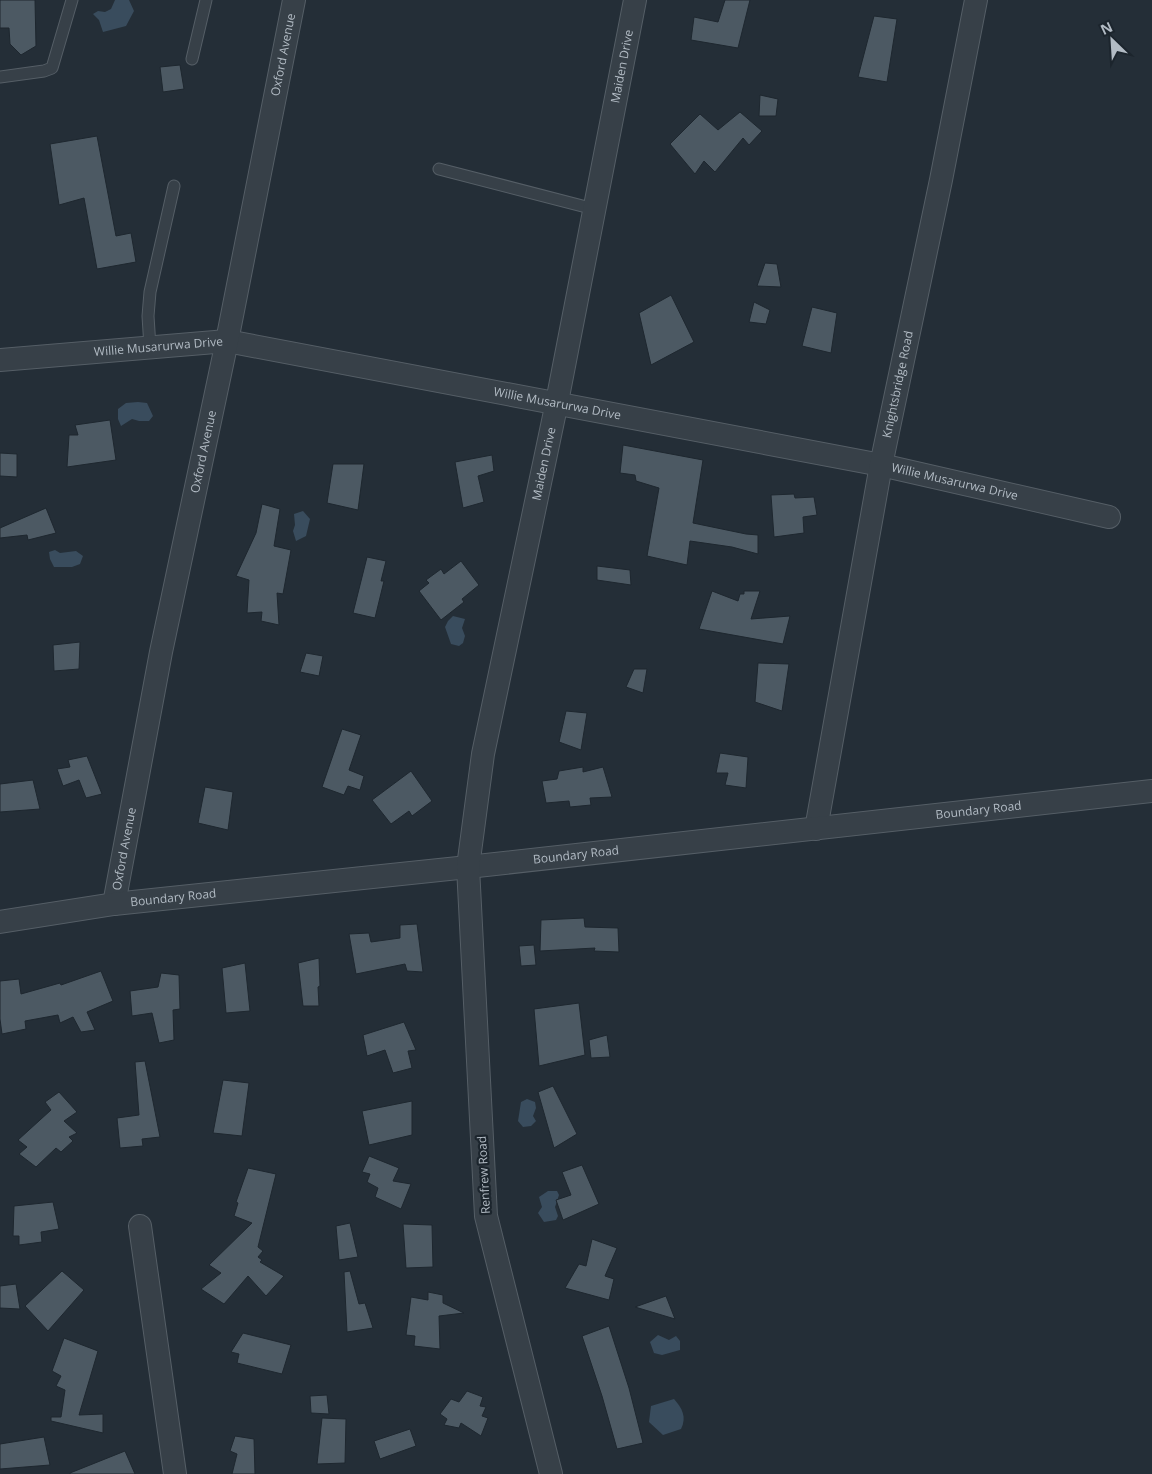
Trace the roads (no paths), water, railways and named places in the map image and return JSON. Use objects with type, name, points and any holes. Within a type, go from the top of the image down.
[{"type":"street","name":"Oxford Avenue","points":[[114,904],[161,652],[227,341],[294,0]]},
{"type":"street","name":"Maiden Drive","points":[[468,868],[482,754],[557,402],[635,0]]},
{"type":"street","name":"Knightsbridge Road","points":[[816,829],[881,465],[941,180],[976,0]]},
{"type":"street","name":"Willie Musarurwa Drive","points":[[0,360],[227,341],[557,402],[881,465],[1109,518]]},
{"type":"street","name":"Boundary Road","points":[[0,922],[114,904],[468,868],[1152,791]]},
{"type":"street","name":"Renfrew Road","points":[[468,868],[486,1216],[551,1474]]},
{"type":"street","points":[[140,1226],[175,1474]]},
{"type":"lane","points":[[0,77],[44,71],[52,68],[72,0]]},
{"type":"lane","points":[[192,59],[206,0]]},
{"type":"lane","points":[[439,169],[594,209]]},
{"type":"lane","points":[[150,347],[148,316],[150,292],[174,186]]},
{"type":"water","points":[[115,0],[129,0],[134,11],[126,26],[103,32],[99,20],[93,14],[98,11],[105,12],[111,9]]},
{"type":"water","points":[[126,403],[147,403],[153,416],[149,421],[132,419],[121,426],[118,419],[118,409]]},
{"type":"water","points":[[303,511],[310,519],[306,536],[296,541],[293,531],[295,525],[294,514]]},
{"type":"water","points":[[55,550],[60,553],[76,551],[83,556],[80,564],[72,567],[54,567],[49,552]]},
{"type":"water","points":[[453,616],[465,619],[462,628],[465,636],[463,643],[459,646],[451,644],[445,627]]},
{"type":"water","points":[[527,1099],[535,1102],[536,1108],[533,1116],[536,1121],[531,1126],[523,1127],[518,1121],[521,1102]]},
{"type":"water","points":[[548,1191],[557,1191],[559,1195],[555,1207],[558,1216],[556,1220],[544,1222],[538,1213],[542,1207],[539,1197]]},
{"type":"water","points":[[658,1335],[669,1340],[676,1336],[680,1341],[680,1350],[662,1355],[654,1353],[650,1342]]},
{"type":"water","points":[[674,1399],[683,1413],[683,1425],[681,1429],[663,1435],[649,1422],[651,1406]]}]
